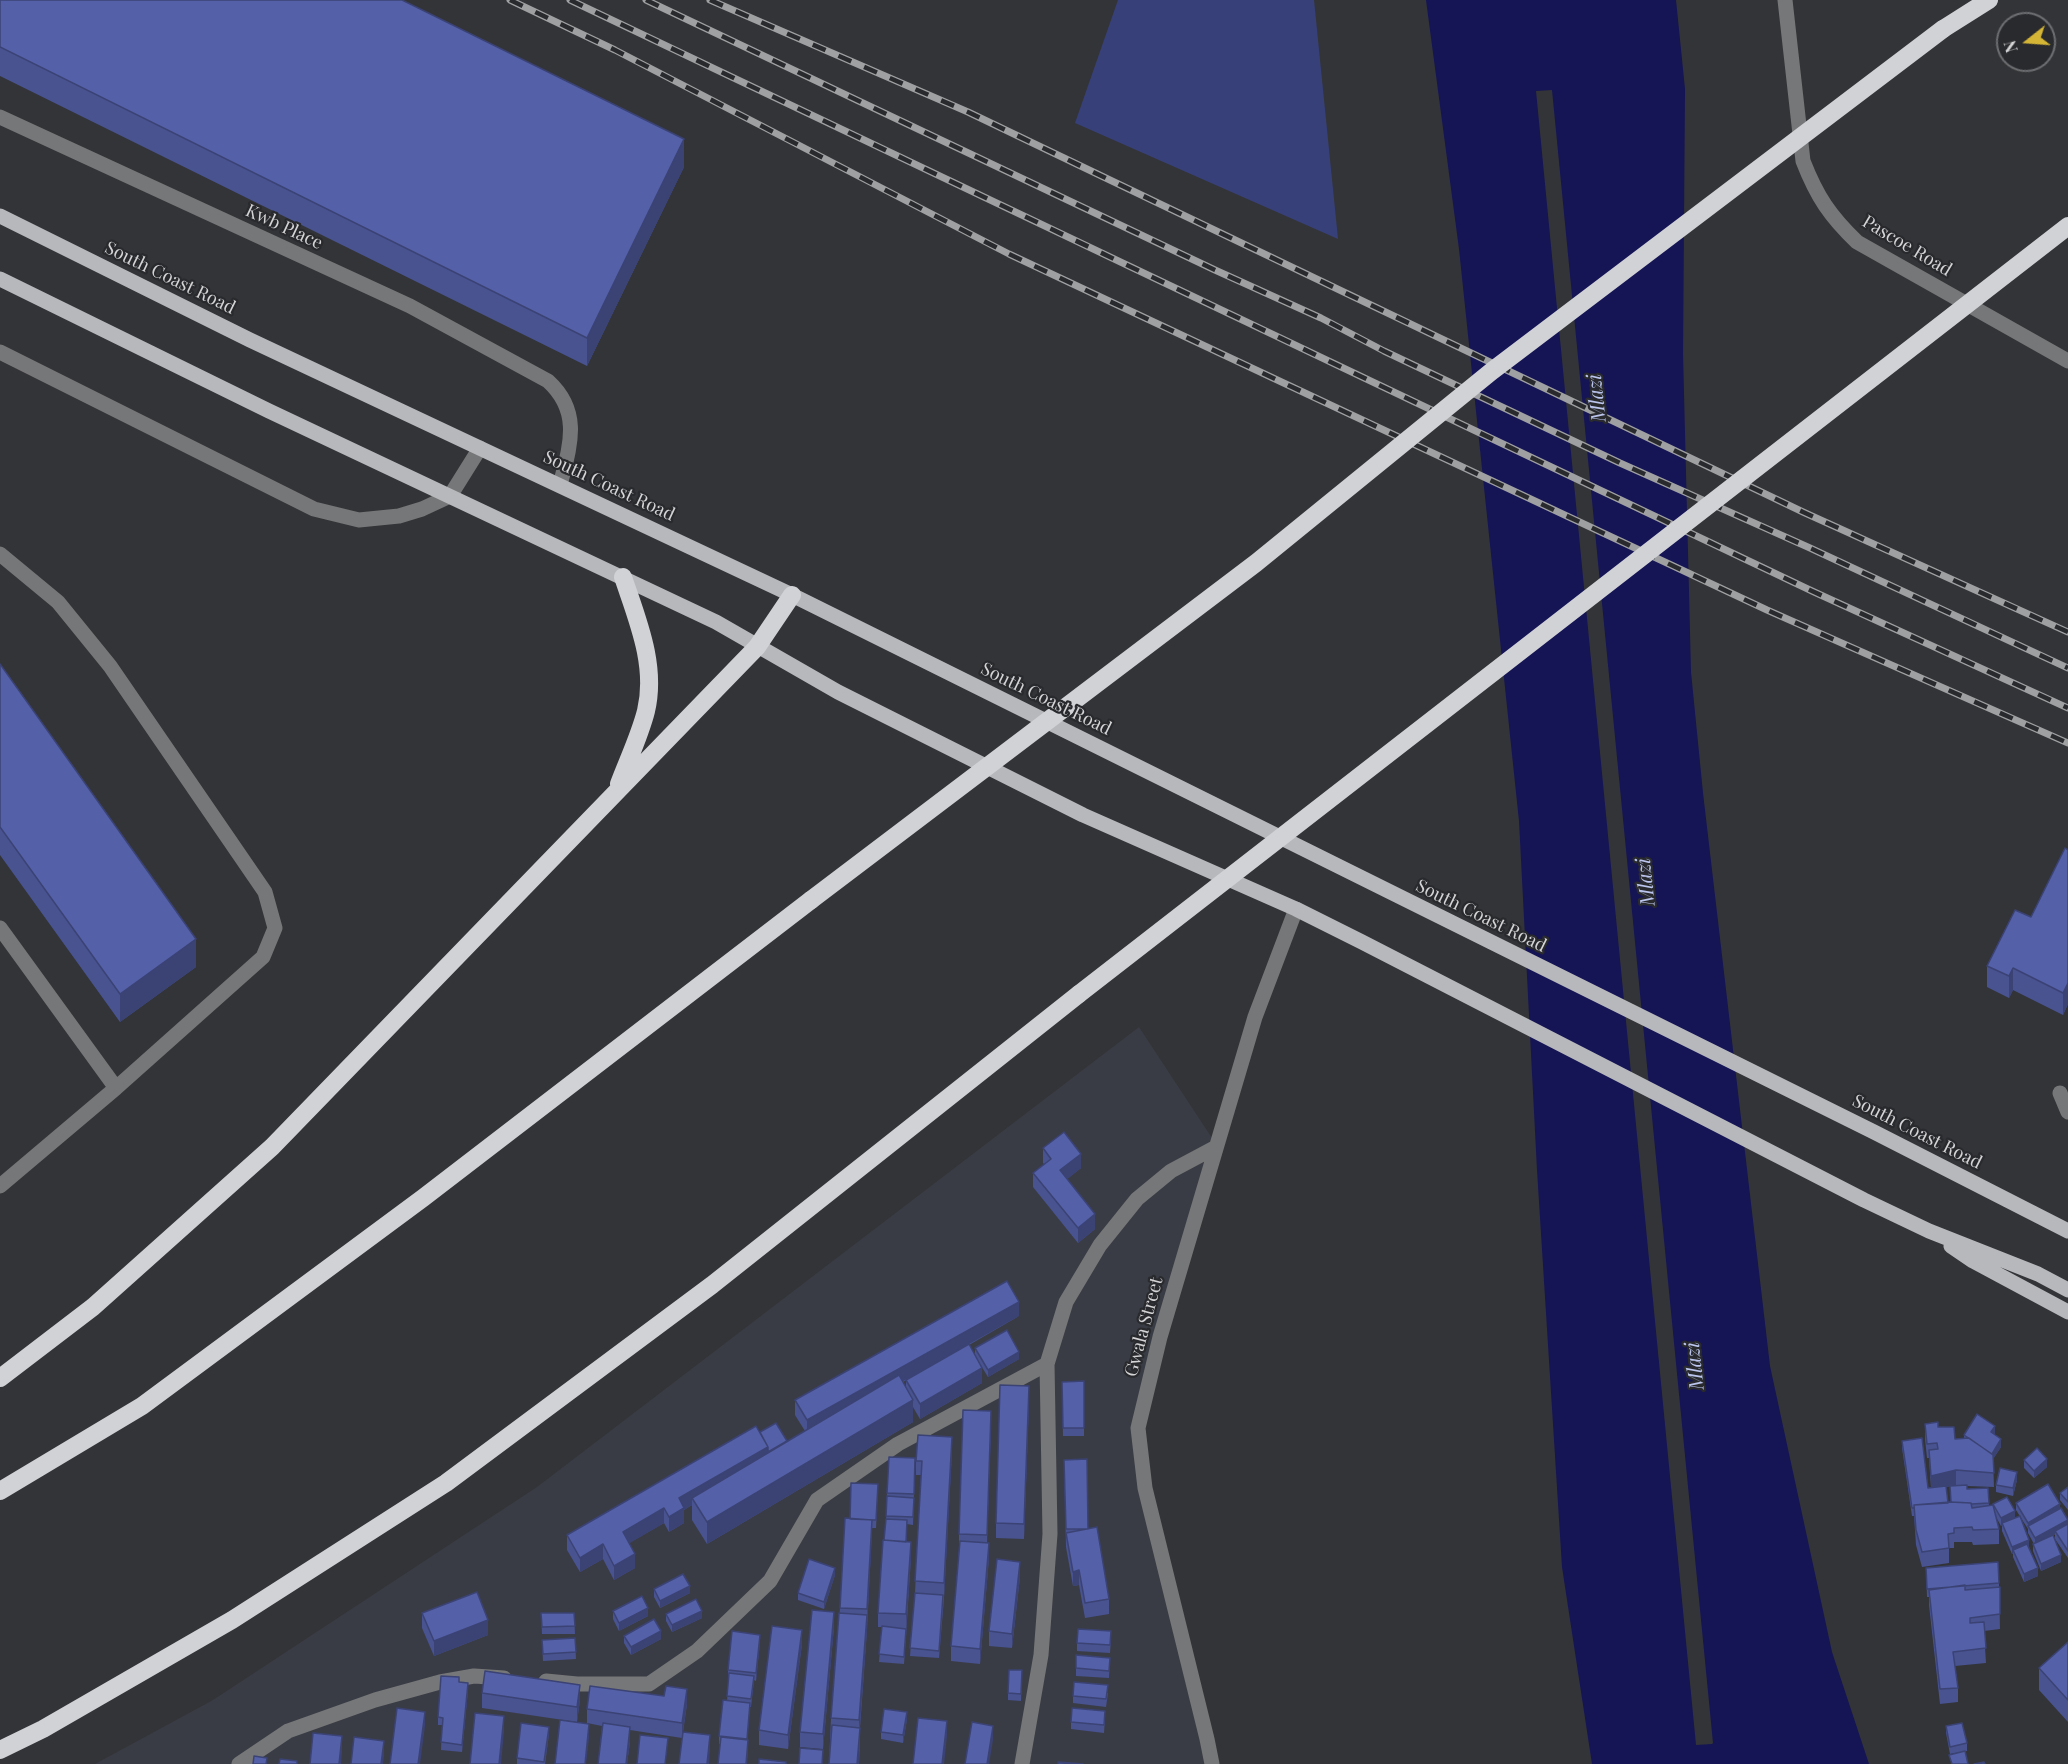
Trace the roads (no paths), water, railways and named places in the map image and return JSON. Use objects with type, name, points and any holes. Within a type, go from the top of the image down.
[{"type":"highway","points":[[1943,29],[1968,0]]},
{"type":"highway","points":[[0,1491],[142,1406],[423,1198],[1256,563],[1492,371],[1943,29],[1989,0]]},
{"type":"highway","points":[[0,1750],[43,1729],[232,1620],[446,1483],[712,1285],[1079,994],[2068,226]]},
{"type":"highway","points":[[617,791],[647,710],[649,678],[644,641],[623,577]]},
{"type":"highway","points":[[0,1378],[93,1307],[272,1147],[757,647],[792,595]]},
{"type":"main road","name":"South Coast Road","points":[[0,216],[250,340],[792,595],[1874,1132],[2068,1231]]},
{"type":"main road","points":[[0,279],[269,411],[716,622],[838,692],[1083,814],[1296,909],[1864,1200],[1929,1231],[2038,1274],[2068,1290]]},
{"type":"main road","points":[[1929,1231],[1973,1261],[2068,1312]]},
{"type":"street","name":"Pascoe Road","points":[[1785,0],[1803,161],[1811,181],[1835,220],[1857,242],[2068,361]]},
{"type":"street","name":"Kwb Place","points":[[0,117],[410,306],[548,381],[559,391],[567,407],[572,426],[569,450],[560,485]]},
{"type":"street","points":[[0,352],[314,509],[359,520],[399,516],[422,509],[450,496],[480,448]]},
{"type":"street","points":[[0,554],[58,602],[110,666],[265,892],[275,928],[263,957],[116,1088],[0,1186]]},
{"type":"street","name":"Gwala Street","points":[[1212,1764],[1208,1739],[1145,1488],[1138,1428],[1160,1337],[1255,1017],[1296,909]]},
{"type":"street","points":[[0,928],[116,1088]]},
{"type":"street","points":[[2060,1093],[2068,1112]]},
{"type":"street","points":[[1022,1764],[1041,1655],[1050,1534],[1047,1364],[1066,1302],[1100,1245],[1137,1199],[1171,1171],[1216,1147]]},
{"type":"street","points":[[239,1764],[288,1731],[375,1700],[440,1682],[474,1676],[578,1684],[649,1684],[697,1652],[770,1581],[817,1500],[897,1444],[1047,1364]]},
{"type":"water","name":"Mlazi","points":[[1426,0],[1676,0],[1685,89],[1683,354],[1691,672],[1703,793],[1770,1366],[1832,1652],[1869,1764],[1592,1764],[1562,1567],[1537,1170],[1519,821],[1459,249]],"holes":[[[1552,90],[1713,1743],[1696,1745],[1536,91]]]},
{"type":"railway","points":[[510,0],[615,50],[1009,254],[1767,610],[2068,743]]},
{"type":"railway","points":[[570,0],[1812,591],[2068,708]]},
{"type":"railway","points":[[646,0],[1321,318],[1384,351],[1620,463],[2068,668]]},
{"type":"railway","points":[[710,0],[968,112],[1803,512],[2068,632]]}]
